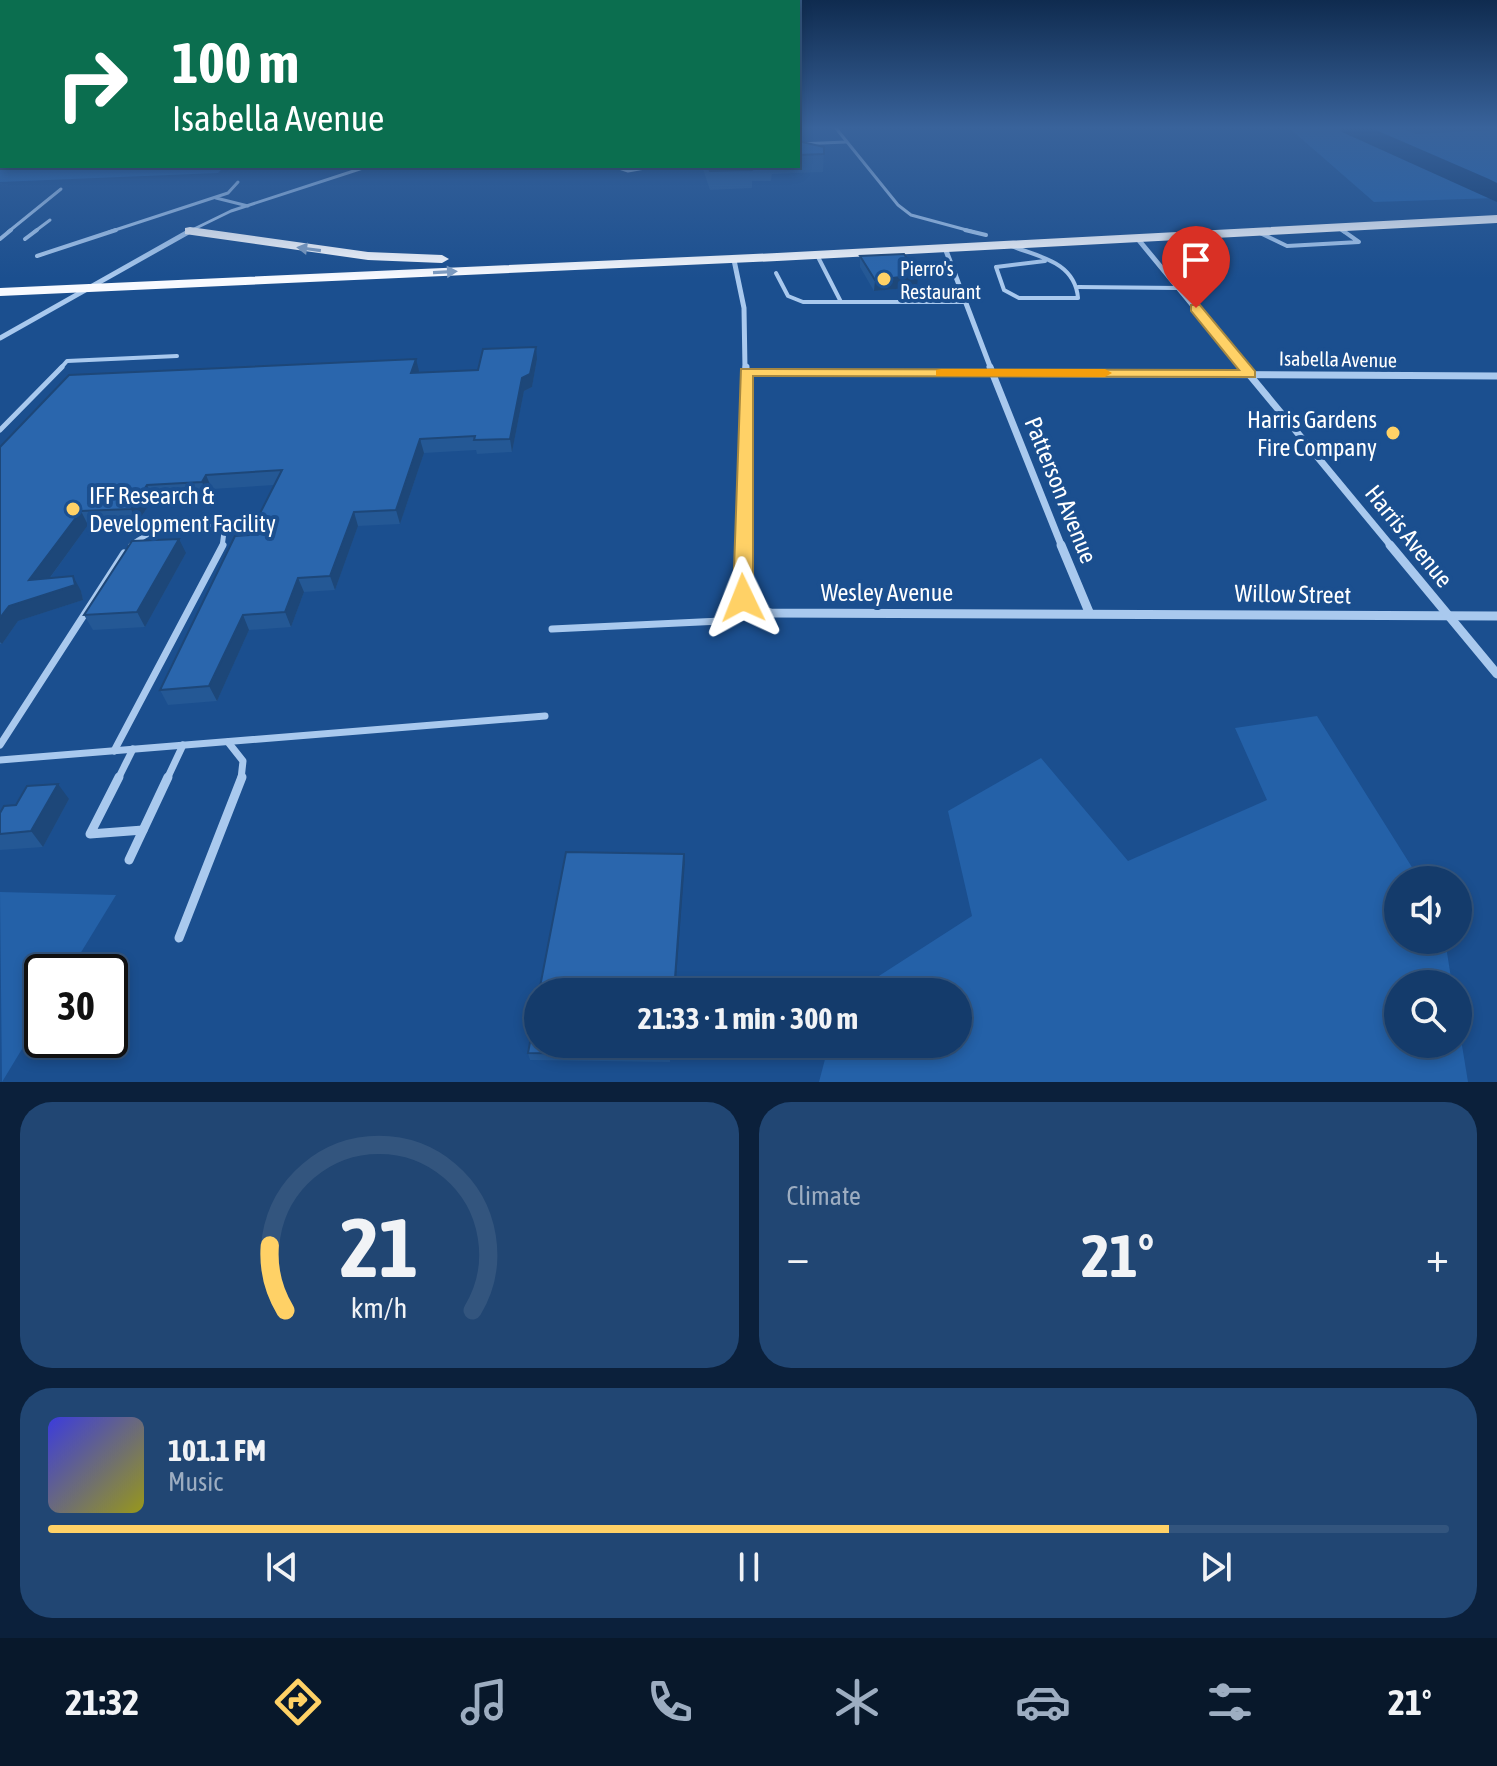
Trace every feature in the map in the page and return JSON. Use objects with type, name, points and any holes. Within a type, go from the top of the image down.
[{"type":"highway","points":[[0,281],[1497,208]]},
{"type":"highway","points":[[0,292],[734,260],[1497,219]]},
{"type":"highway","points":[[190,231],[368,256],[443,259]]},
{"type":"street","points":[[0,338],[190,231]]},
{"type":"street","name":"Harris Avenue","points":[[1137,238],[1497,674]]},
{"type":"street","name":"Patterson Avenue","points":[[945,248],[1089,612]]},
{"type":"street","points":[[734,260],[744,308],[746,372],[741,589],[747,604],[754,609]]},
{"type":"street","name":"Isabella Avenue","points":[[746,372],[1497,376]]},
{"type":"street","name":"Wesley Avenue","points":[[754,609],[771,613],[1089,612]]},
{"type":"street","name":"Willow Street","points":[[1089,612],[1497,616]]},
{"type":"lane","points":[[190,231],[248,206],[334,177]]},
{"type":"lane","points":[[876,177],[898,205],[911,215],[986,235]]},
{"type":"lane","points":[[37,256],[228,193],[238,182]]},
{"type":"lane","points":[[0,239],[18,225],[18,221],[61,189]]},
{"type":"lane","points":[[212,198],[248,206]]},
{"type":"lane","points":[[25,239],[50,220]]},
{"type":"lane","points":[[1257,231],[1287,246],[1359,242],[1337,227]]},
{"type":"lane","points":[[1007,245],[1063,265],[1078,287],[1078,298],[1019,298],[1004,290],[996,267],[1045,261]]},
{"type":"lane","points":[[817,255],[841,302]]},
{"type":"lane","points":[[776,273],[792,300],[965,302]]},
{"type":"lane","points":[[1078,287],[1179,288]]},
{"type":"lane","points":[[0,430],[67,361],[177,356]]},
{"type":"lane","points":[[0,745],[128,547],[142,536],[174,524],[191,520],[214,526],[224,532],[225,541],[114,751]]},
{"type":"lane","points":[[552,629],[721,621],[754,609]]},
{"type":"lane","points":[[0,760],[545,716]]},
{"type":"lane","points":[[179,938],[242,778],[243,761],[228,742]]},
{"type":"lane","points":[[129,860],[183,745]]},
{"type":"lane","points":[[133,749],[90,834],[143,830]]},
{"type":"shaded area","points":[[0,177],[109,177],[0,182]]},
{"type":"shaded area","points":[[1346,177],[1497,177],[1497,198],[1374,202]]},
{"type":"shaded area","points":[[1317,716],[1411,866],[1384,866],[1384,954],[1447,954],[1450,970],[1384,970],[1384,1058],[1464,1058],[1468,1082],[819,1082],[825,1058],[972,1058],[972,978],[876,978],[972,916],[948,811],[1041,758],[1128,861],[1267,800],[1235,728]]},
{"type":"shaded area","points":[[0,892],[116,895],[80,954],[24,954],[24,1046],[2,1082]]},
{"type":"building","points":[[904,254],[918,275],[875,280],[860,256]]},
{"type":"building","name":"IFF Research & Development Facility","points":[[536,347],[530,374],[522,378],[510,439],[474,440],[475,436],[420,439],[396,510],[354,512],[330,576],[298,578],[285,612],[243,615],[209,686],[160,690],[235,536],[249,535],[282,470],[206,475],[202,482],[147,485],[131,509],[81,511],[29,580],[73,576],[75,585],[9,606],[0,618],[0,447],[69,375],[416,359],[411,373],[478,370],[483,349]]},
{"type":"building","points":[[179,539],[137,612],[84,615],[132,541]]},
{"type":"building","points":[[58,784],[31,831],[0,834],[0,813],[4,806],[16,805],[27,786]]},
{"type":"building","points":[[566,852],[684,854],[675,978],[542,978]]},
{"type":"waterway","points":[[1463,177],[1497,194]]},
{"type":"slow traffic","points":[[941,373],[1105,373]]},
{"type":"place","name":"Pierro's Restaurant","points":[[884,279]]},
{"type":"place","name":"Harris Gardens Fire Company","points":[[1393,433]]},
{"type":"place","name":"IFF Research & Development Facility","points":[[73,509]]},
{"type":"route","points":[[743,598],[746,372],[1250,374],[1196,308]]}]
